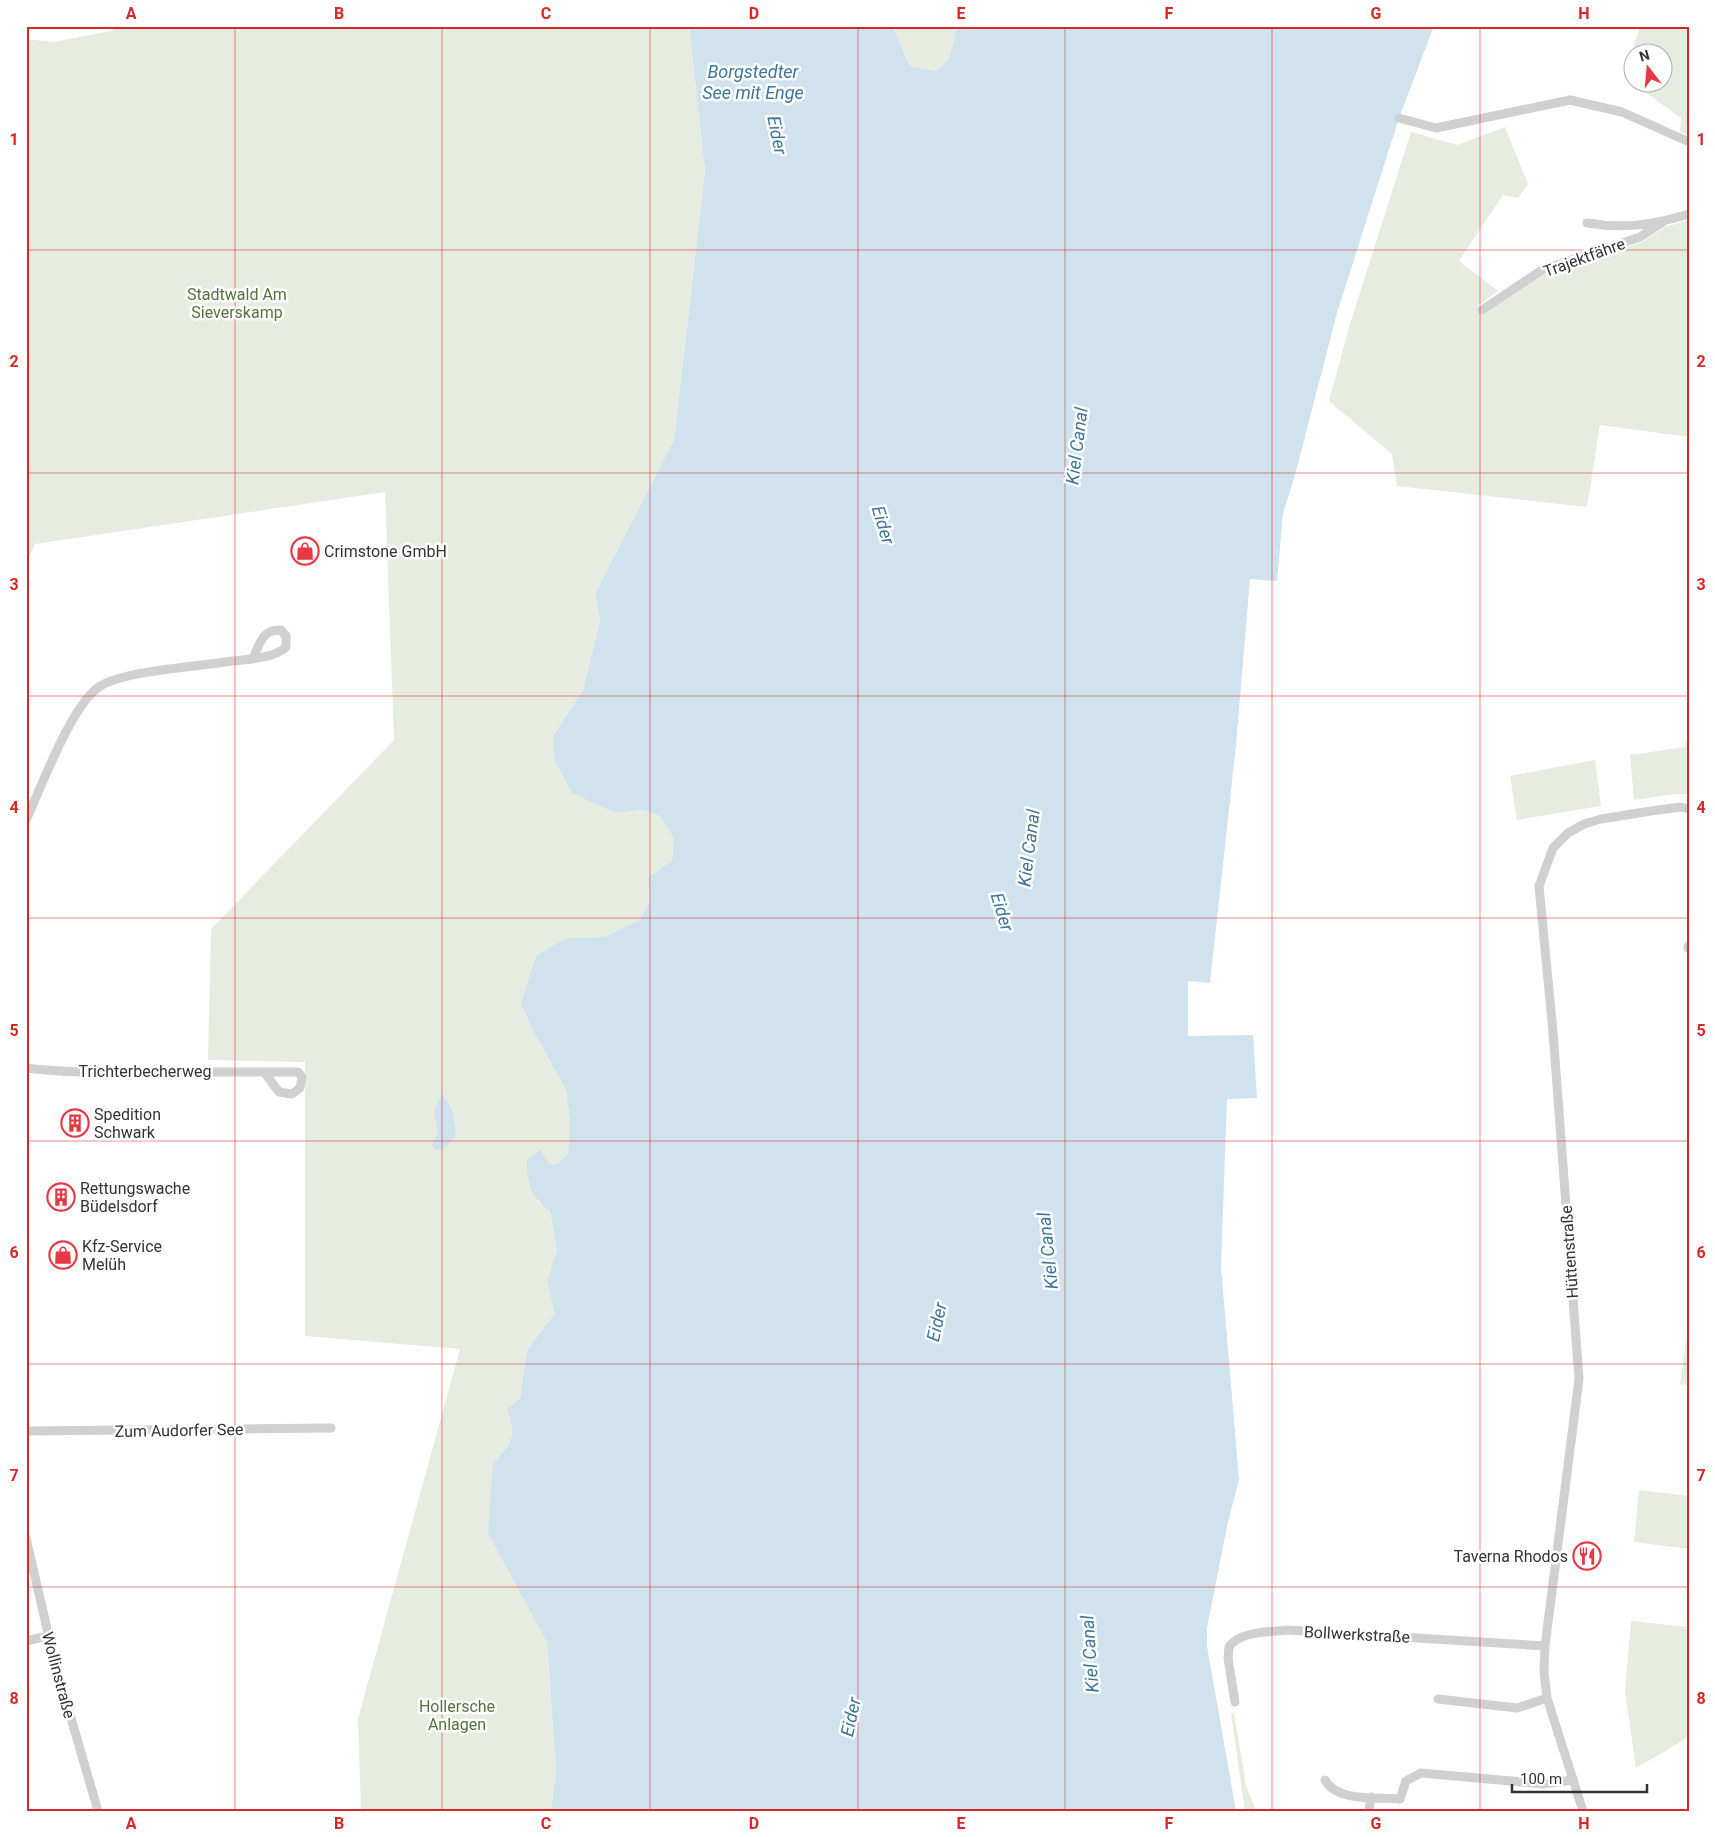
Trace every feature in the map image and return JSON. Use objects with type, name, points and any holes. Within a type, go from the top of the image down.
[{"type":"street","points":[[1399,118],[1436,128],[1570,100],[1622,112],[1689,142]]},
{"type":"street","name":"Trajektfähre","points":[[1587,222],[1614,227],[1663,222],[1689,214]]},
{"type":"street","name":"Trajektfähre","points":[[1482,310],[1542,270],[1640,237],[1663,222]]},
{"type":"street","points":[[26,820],[79,706],[101,685],[137,674],[253,658]]},
{"type":"street","name":"Hüttenstraße","points":[[1583,1811],[1547,1698],[1544,1672],[1545,1646],[1579,1379],[1553,1032],[1539,886],[1554,848],[1568,833],[1584,824],[1601,818],[1681,807],[1689,809]]},
{"type":"street","name":"Trichterbecherweg","points":[[26,1068],[93,1072],[264,1072]]},
{"type":"street","name":"Zum Audorfer See","points":[[26,1431],[331,1428]]},
{"type":"street","name":"Wollinstraße","points":[[26,1538],[48,1636],[98,1811]]},
{"type":"street","name":"Bollwerkstraße","points":[[1235,1702],[1228,1649],[1235,1640],[1260,1634],[1287,1630],[1545,1646]]},
{"type":"street","points":[[26,1641],[48,1636]]},
{"type":"street","points":[[1438,1699],[1517,1708],[1547,1698]]},
{"type":"street","points":[[1326,1780],[1330,1789],[1341,1794],[1400,1799],[1406,1781],[1421,1773],[1544,1784],[1573,1780]]},
{"type":"street","points":[[1370,1811],[1371,1797]]},
{"type":"green space","points":[[118,26],[689,26],[705,171],[674,440],[595,594],[600,621],[583,690],[553,736],[616,813],[642,810],[660,816],[674,839],[672,861],[648,877],[650,900],[640,920],[604,937],[566,938],[521,1004],[532,1029],[566,1090],[570,1123],[568,1153],[557,1164],[548,1163],[537,1201],[550,1211],[557,1251],[548,1281],[555,1313],[527,1350],[520,1398],[507,1409],[512,1433],[511,1439],[505,1450],[493,1463],[534,1615],[547,1642],[556,1771],[551,1811],[361,1811],[358,1719],[460,1349],[305,1336],[305,1062],[208,1060],[211,929],[394,740],[385,492],[35,544],[26,564],[26,39],[53,42],[111,31]]},
{"type":"green space","points":[[892,26],[962,26],[956,31],[949,59],[936,71],[910,66]]},
{"type":"green space","points":[[1640,26],[1689,26],[1687,49],[1689,135],[1680,132],[1681,118],[1645,92],[1672,92],[1672,42],[1635,42]]},
{"type":"green space","points":[[1505,127],[1528,184],[1518,198],[1503,195],[1459,261],[1498,291],[1477,306],[1484,314],[1544,274],[1642,242],[1665,227],[1689,220],[1689,437],[1600,425],[1587,507],[1397,486],[1392,454],[1329,401],[1350,324],[1411,132],[1457,145]]},
{"type":"green space","points":[[1689,730],[1689,794],[1674,794],[1634,800],[1630,755],[1685,747]]},
{"type":"green space","points":[[1595,760],[1601,806],[1517,820],[1510,776]]},
{"type":"green space","points":[[1687,1335],[1689,1335],[1689,1385],[1680,1384]]},
{"type":"green space","points":[[1639,1490],[1689,1496],[1689,1549],[1634,1542]]},
{"type":"green space","points":[[1631,1621],[1689,1627],[1689,1737],[1636,1768],[1625,1691]]},
{"type":"green space","points":[[1231,1713],[1234,1713],[1246,1785],[1256,1811],[1245,1811]]},
{"type":"water","points":[[689,26],[892,26],[910,66],[936,71],[949,59],[956,31],[962,26],[1434,26],[1399,118],[1337,313],[1295,475],[1283,513],[1277,581],[1250,579],[1236,745],[1210,983],[1188,981],[1188,1036],[1253,1035],[1257,1098],[1227,1099],[1221,1267],[1239,1479],[1227,1526],[1207,1628],[1207,1646],[1236,1811],[551,1811],[556,1771],[547,1642],[488,1533],[493,1463],[509,1444],[512,1433],[507,1409],[520,1398],[527,1350],[555,1313],[547,1281],[557,1251],[550,1211],[543,1206],[531,1189],[527,1159],[540,1150],[548,1163],[557,1164],[568,1153],[570,1123],[566,1090],[532,1029],[521,1004],[536,956],[566,938],[604,937],[640,920],[650,900],[648,877],[672,861],[674,839],[660,816],[642,810],[616,813],[572,793],[555,761],[553,736],[583,690],[600,621],[595,594],[674,440],[705,171]]},
{"type":"water","points":[[442,1094],[452,1109],[456,1135],[444,1147],[435,1150],[432,1145],[438,1133],[434,1111]]},
{"type":"place","name":"Crimstone GmbH","points":[[305,551]]},
{"type":"place","name":"Spedition Schwark","points":[[75,1123]]},
{"type":"place","name":"Rettungswache Büdelsdorf","points":[[61,1197]]},
{"type":"place","name":"Kfz-Service Melüh","points":[[63,1255]]},
{"type":"place","name":"Taverna Rhodos","points":[[1587,1556]]},
{"type":"water label","name":"Borgstedter See mit Enge","points":[[753,82]]},
{"type":"water label","name":"Eider","points":[[777,135]]},
{"type":"water label","name":"Kiel Canal","points":[[1077,446]]},
{"type":"water label","name":"Eider","points":[[883,525]]},
{"type":"water label","name":"Kiel Canal","points":[[1029,848]]},
{"type":"water label","name":"Eider","points":[[1002,912]]},
{"type":"water label","name":"Kiel Canal","points":[[1048,1251]]},
{"type":"water label","name":"Eider","points":[[937,1322]]},
{"type":"water label","name":"Kiel Canal","points":[[1090,1654]]},
{"type":"water label","name":"Eider","points":[[851,1717]]},
{"type":"park label","name":"Stadtwald Am Sieverskamp","points":[[237,303]]},
{"type":"park label","name":"Hollersche Anlagen","points":[[457,1715]]}]
